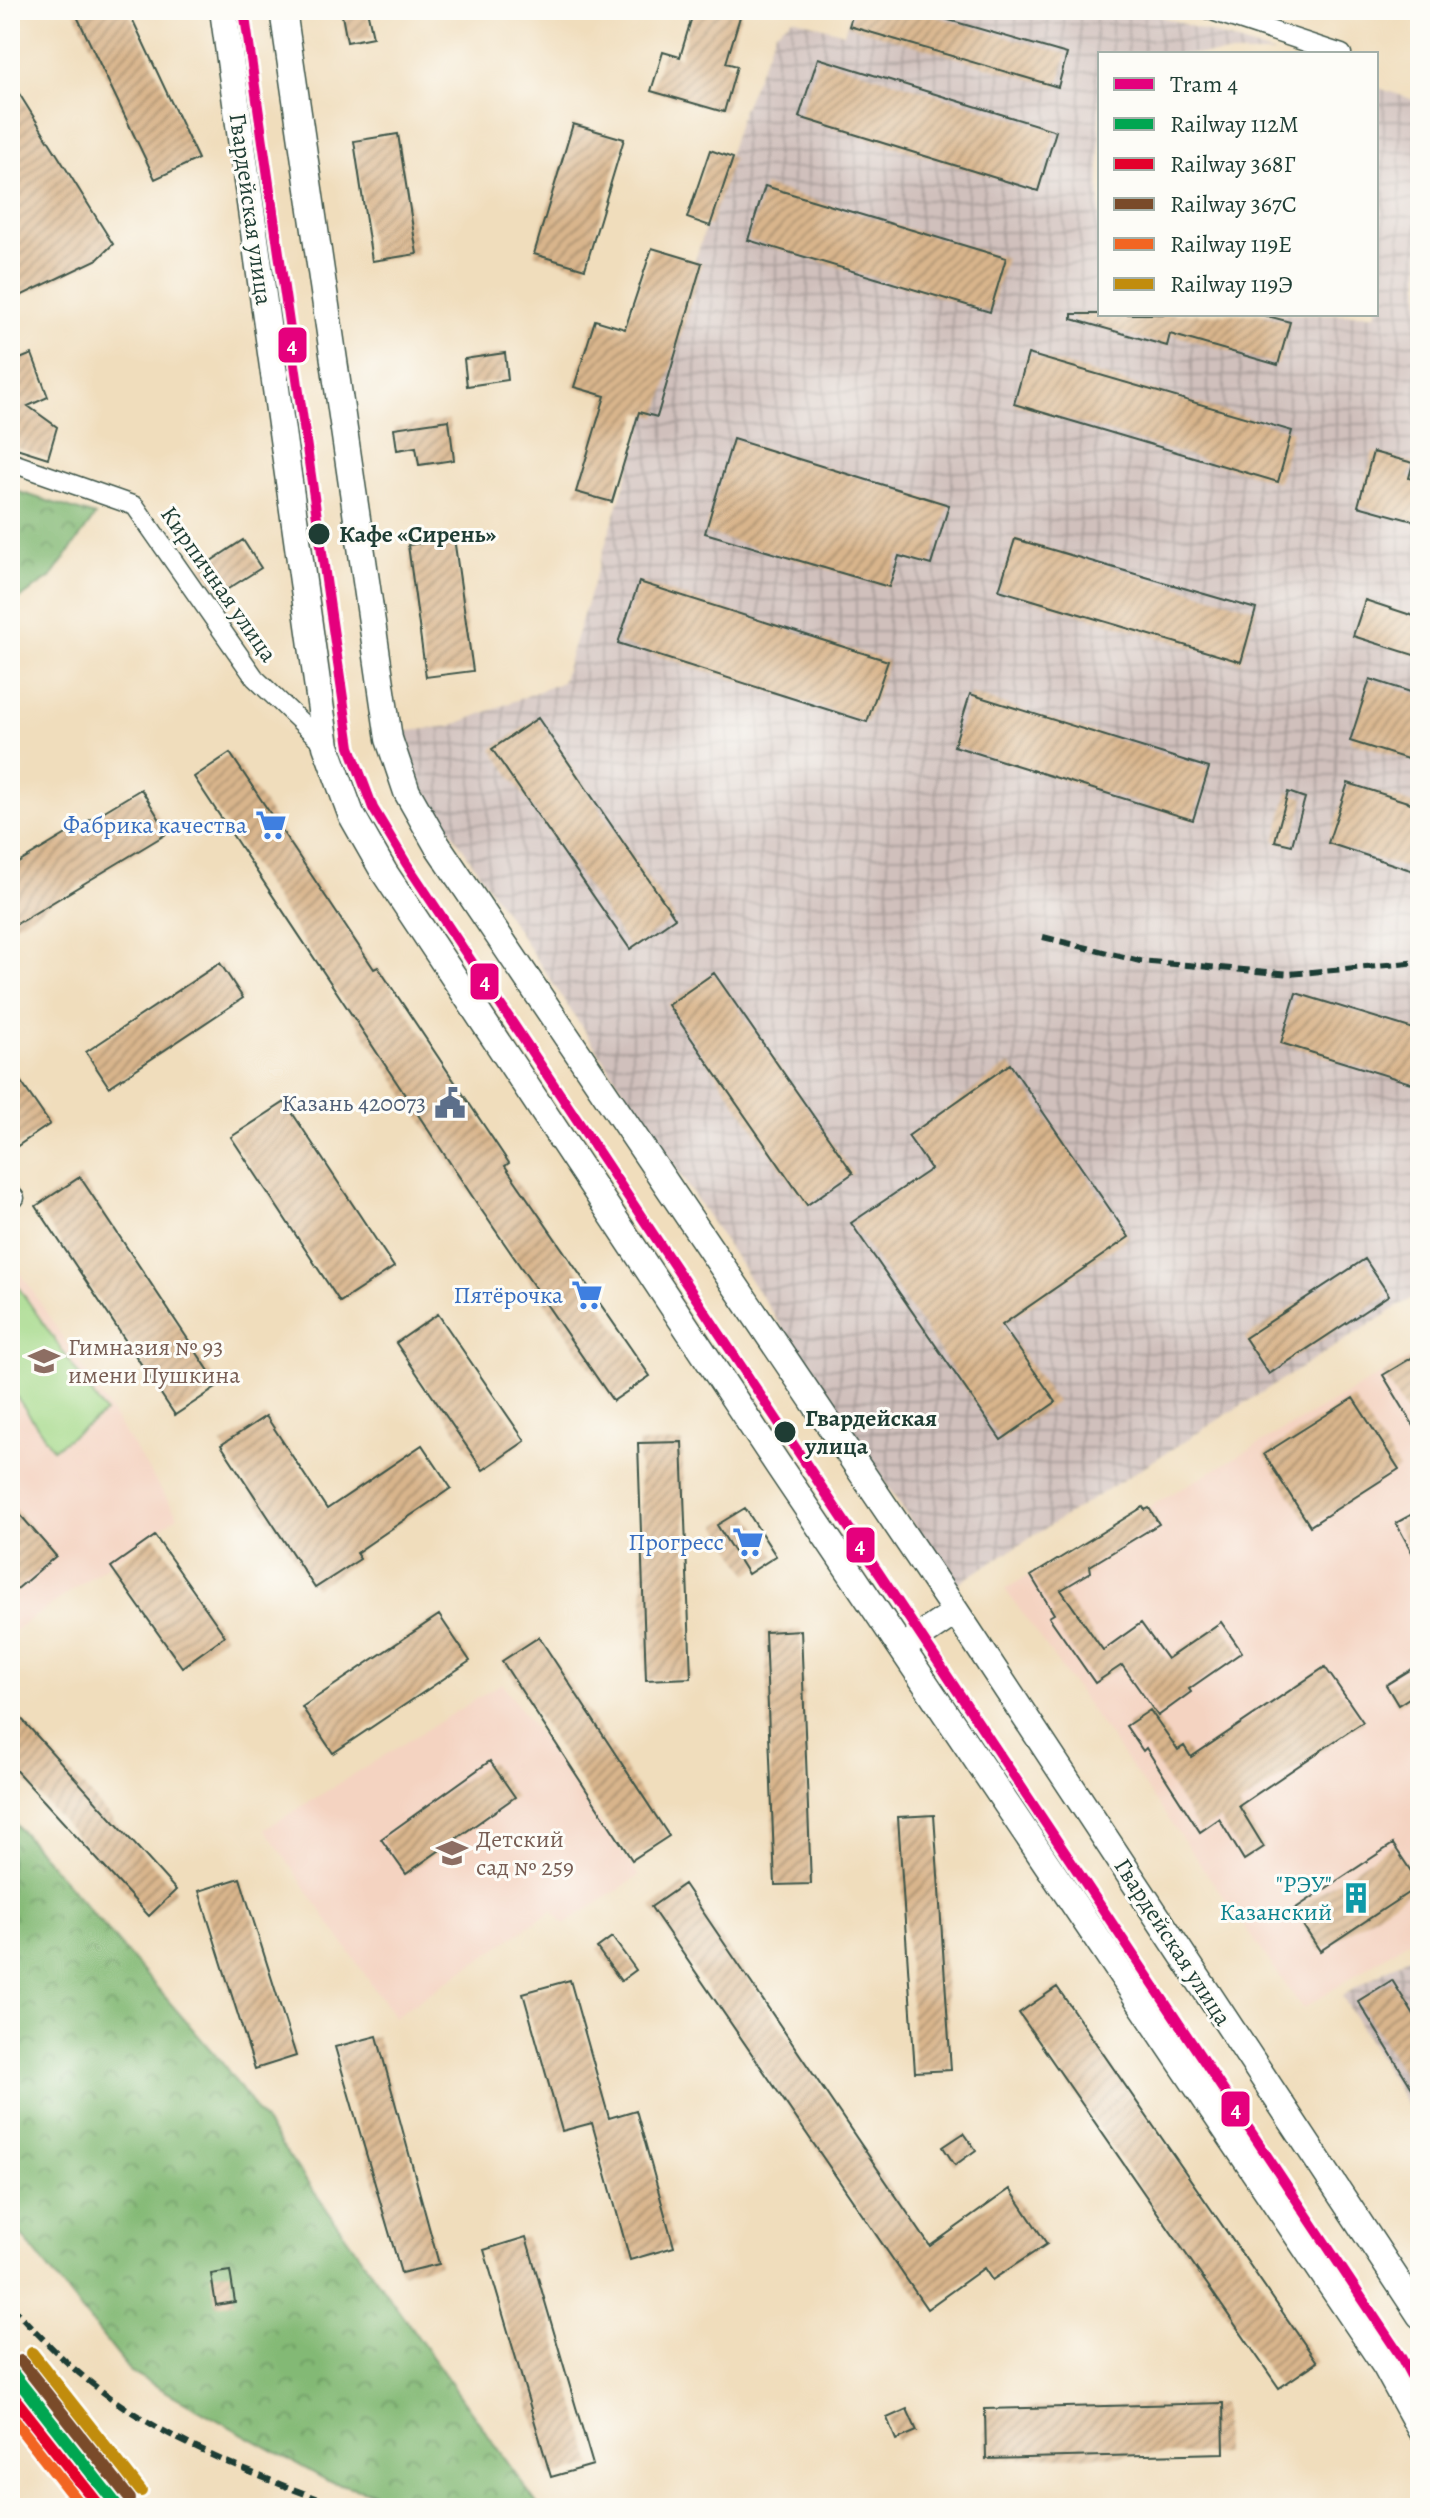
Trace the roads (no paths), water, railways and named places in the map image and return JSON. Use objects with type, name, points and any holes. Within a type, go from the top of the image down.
[{"type":"main road","name":"Гвардейская улица","points":[[223,10],[326,746],[351,814],[384,872],[1386,2367],[1420,2429]]},
{"type":"main road","name":"Гвардейская улица","points":[[283,10],[389,739],[407,792],[437,845],[956,1612],[1420,2315]]},
{"type":"main road","points":[[902,1648],[956,1612]]},
{"type":"street","points":[[1209,10],[1336,52]]},
{"type":"street","name":"Кирпичная улица","points":[[10,462],[135,506],[262,686],[326,746]]},
{"type":"railway","points":[[1043,937],[1140,961],[1290,974],[1420,962]]},
{"type":"railway","points":[[10,2305],[84,2377],[152,2425],[246,2470],[343,2508]]},
{"type":"tram line","name":"4","points":[[244,10],[350,747],[373,808],[406,863],[1401,2357],[1420,2393]]},
{"type":"rail line","name":"119Э","points":[[32,2353],[141,2491]]},
{"type":"rail line","name":"367С","points":[[21,2361],[130,2499]]},
{"type":"rail line","name":"112М","points":[[10,2370],[119,2508]]},
{"type":"rail line","name":"368Г","points":[[10,2393],[101,2508]]},
{"type":"rail line","name":"119Е","points":[[10,2415],[83,2508]]},
{"type":"place","name":"Кафе «Сирень»","points":[[319,534]]},
{"type":"place","name":"Фабрика качества","points":[[271,825]]},
{"type":"place","name":"Казань 420073","points":[[450,1103]]},
{"type":"place","name":"Пятёрочка","points":[[587,1295]]},
{"type":"place","name":"Гимназия № 93 имени Пушкина","points":[[44,1361]]},
{"type":"place","name":"Гвардейская улица","points":[[785,1432]]},
{"type":"place","name":"Прогресс","points":[[748,1542]]},
{"type":"place","name":"Детский сад № 259","points":[[452,1853]]},
{"type":"place","name":"\"РЭУ\" Казанский","points":[[1356,1898]]}]
